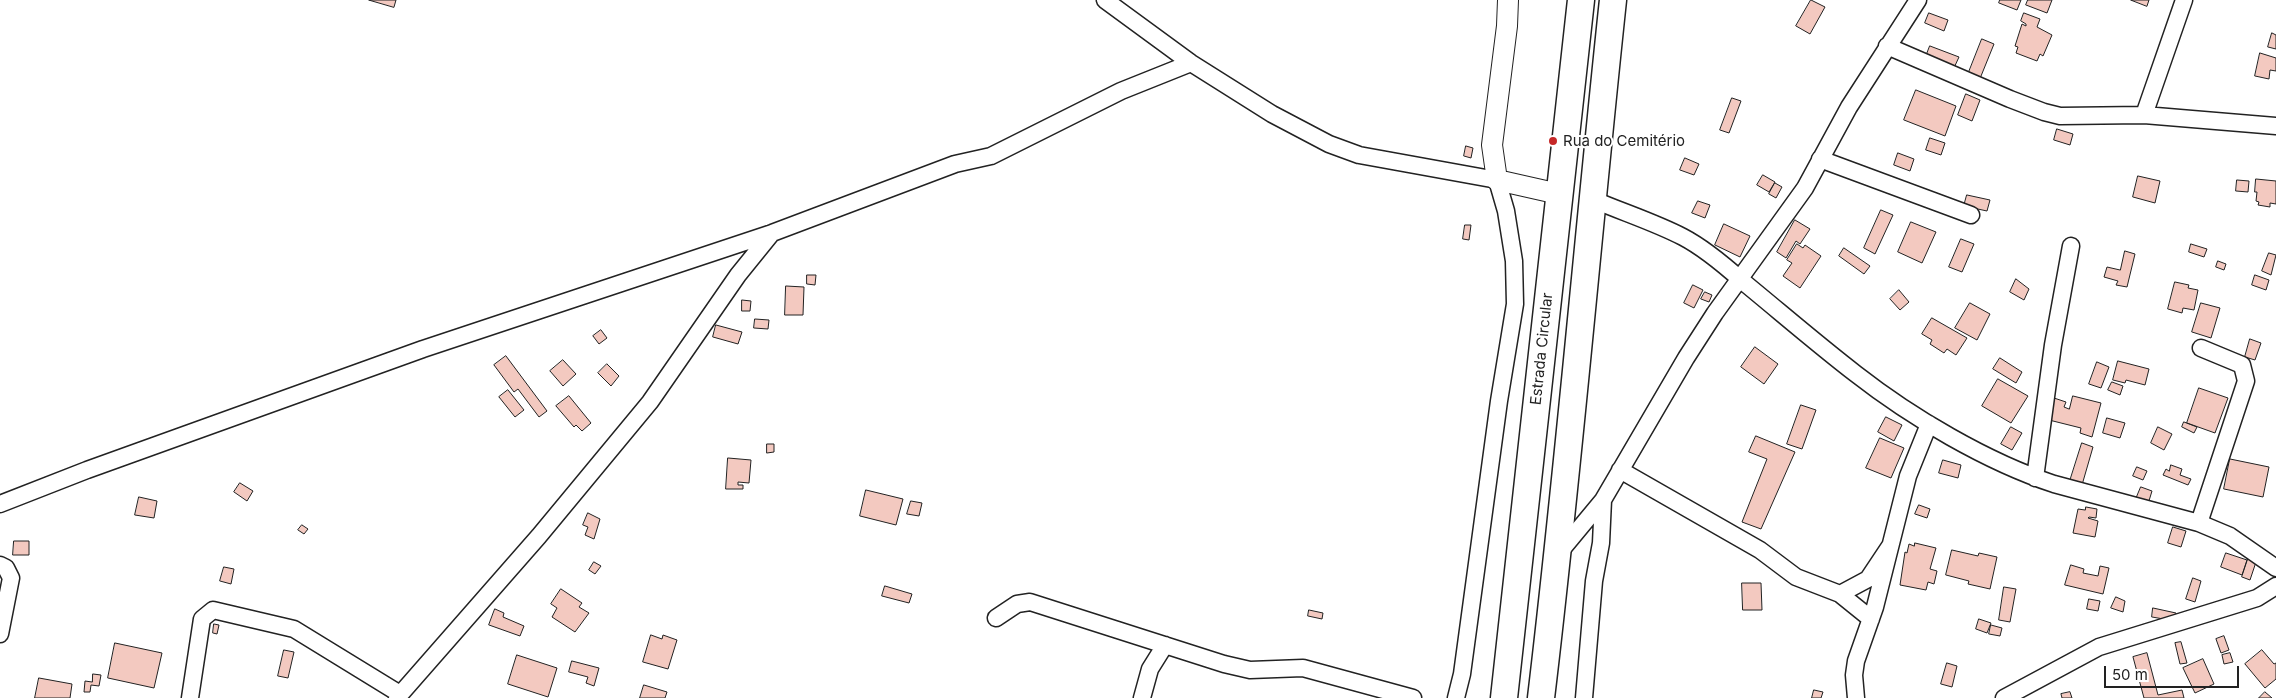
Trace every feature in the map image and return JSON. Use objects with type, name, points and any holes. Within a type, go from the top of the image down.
[{"type":"main road","name":"Estrada Circular","points":[[1504,698],[1581,0]]},
{"type":"main road","points":[[1541,698],[1558,554],[1613,0]]},
{"type":"street","points":[[1105,0],[1191,63],[1272,114],[1330,144],[1352,153],[1497,180],[1560,194]]},
{"type":"street","points":[[1456,698],[1462,674],[1499,401],[1515,304],[1514,261],[1506,211],[1497,180],[1492,145],[1507,26],[1508,0]]},
{"type":"street","points":[[1558,554],[1604,500],[1686,358],[1805,188],[1849,107],[1918,0]]},
{"type":"street","points":[[2144,115],[2184,0]]},
{"type":"street","points":[[1887,46],[2044,112],[2060,116],[2144,115],[2276,126]]},
{"type":"street","points":[[0,504],[87,470],[423,349],[772,233],[955,164],[991,156],[1121,91],[1191,63]]},
{"type":"street","points":[[1820,159],[1971,215]]},
{"type":"street","points":[[1592,199],[1683,237],[1717,259],[1855,374],[1929,424],[2035,478],[2145,510],[2199,523],[2230,536],[2276,568]]},
{"type":"street","points":[[190,698],[202,620],[213,610],[294,629],[398,696],[539,536],[650,402],[738,275],[772,233]]},
{"type":"street","points":[[2035,478],[2053,345],[2071,246]]},
{"type":"street","points":[[2199,523],[2246,381],[2242,365],[2201,348]]},
{"type":"street","points":[[1856,698],[1854,676],[1856,661],[1871,619],[1908,476],[1929,424]]},
{"type":"street","points":[[1620,470],[1760,550],[1796,577],[1840,594],[1871,619]]},
{"type":"street","points":[[1584,698],[1594,581],[1601,543],[1604,500]]},
{"type":"street","points":[[1840,594],[1868,578],[1890,546]]},
{"type":"street","points":[[0,565],[6,568],[11,578],[0,634]]},
{"type":"street","points":[[2004,698],[2099,647],[2256,598],[2276,586]]},
{"type":"street","points":[[996,618],[1018,604],[1030,602],[1250,670],[1303,668],[1413,698]]},
{"type":"street","points":[[1142,698],[1150,669],[1165,645]]},
{"type":"building","points":[[369,0],[396,0],[394,7]]},
{"type":"building","points":[[1811,0],[1825,7],[1810,34],[1796,26]]},
{"type":"building","points":[[2000,0],[2021,0],[2017,10],[1999,3]]},
{"type":"building","points":[[2028,0],[2052,0],[2047,13],[2026,5]]},
{"type":"building","points":[[2131,0],[2149,0],[2147,6]]},
{"type":"building","points":[[1929,13],[1948,20],[1944,31],[1925,23]]},
{"type":"building","points":[[2024,13],[2040,19],[2037,27],[2052,35],[2043,56],[2040,54],[2037,61],[2016,53],[2018,47],[2015,46],[2022,24],[2026,26],[2021,21]]},
{"type":"building","points":[[2272,33],[2276,35],[2276,49],[2268,47]]},
{"type":"building","points":[[1982,39],[1994,44],[1979,81],[1967,77]]},
{"type":"building","points":[[1930,46],[1959,57],[1953,70],[1925,59]]},
{"type":"building","points":[[2260,53],[2276,58],[2276,71],[2270,70],[2269,79],[2255,76]]},
{"type":"building","points":[[1916,90],[1956,106],[1945,136],[1904,120]]},
{"type":"building","points":[[1966,94],[1980,100],[1972,121],[1958,115]]},
{"type":"building","points":[[1732,98],[1741,101],[1729,133],[1720,130]]},
{"type":"building","points":[[2057,129],[2073,134],[2070,145],[2054,140]]},
{"type":"building","points":[[1930,138],[1945,143],[1941,155],[1926,150]]},
{"type":"building","points":[[1466,146],[1473,148],[1471,158],[1464,156]]},
{"type":"building","points":[[1898,153],[1914,159],[1910,171],[1894,165]]},
{"type":"building","points":[[1685,158],[1699,164],[1694,175],[1680,170]]},
{"type":"building","points":[[1763,175],[1775,182],[1769,192],[1757,185]]},
{"type":"building","points":[[2138,176],[2160,181],[2155,203],[2133,197]]},
{"type":"building","points":[[2256,179],[2276,181],[2276,204],[2270,203],[2270,207],[2258,205],[2259,202],[2256,201],[2257,192],[2255,192]]},
{"type":"building","points":[[2237,180],[2249,181],[2248,192],[2236,191]]},
{"type":"building","points":[[1775,183],[1782,187],[1776,198],[1769,194]]},
{"type":"building","points":[[1967,195],[1990,200],[1987,211],[1964,206]]},
{"type":"building","points":[[1698,201],[1710,205],[1705,218],[1692,213]]},
{"type":"building","points":[[1881,210],[1893,215],[1875,254],[1864,248]]},
{"type":"building","points":[[1795,220],[1810,229],[1800,244],[1796,241],[1786,258],[1777,252]]},
{"type":"building","points":[[1911,222],[1936,232],[1922,263],[1898,252]]},
{"type":"building","points":[[1724,224],[1750,236],[1740,257],[1715,245]]},
{"type":"building","points":[[1465,225],[1471,225],[1469,240],[1463,239]]},
{"type":"building","points":[[1961,239],[1974,244],[1962,272],[1949,267]]},
{"type":"building","points":[[1797,244],[1803,248],[1805,245],[1821,256],[1800,288],[1783,276],[1792,263],[1787,260]]},
{"type":"building","points":[[2191,244],[2207,249],[2204,257],[2189,252]]},
{"type":"building","points":[[1844,248],[1870,266],[1864,274],[1839,256]]},
{"type":"building","points":[[2125,251],[2135,254],[2127,287],[2116,285],[2118,281],[2104,277],[2107,267],[2120,270]]},
{"type":"building","points":[[2269,253],[2276,255],[2271,275],[2262,271]]},
{"type":"building","points":[[2218,261],[2226,264],[2224,270],[2216,267]]},
{"type":"building","points":[[807,275],[816,275],[815,285],[807,284]]},
{"type":"building","points":[[2255,275],[2269,280],[2266,290],[2252,285]]},
{"type":"building","points":[[2016,279],[2029,289],[2024,300],[2010,292]]},
{"type":"building","points":[[2175,282],[2189,285],[2188,288],[2198,290],[2194,310],[2183,308],[2182,313],[2168,309]]},
{"type":"building","points":[[1693,285],[1703,290],[1694,308],[1684,303]]},
{"type":"building","points":[[786,286],[804,287],[803,315],[785,315]]},
{"type":"building","points":[[1899,290],[1909,302],[1900,310],[1890,299]]},
{"type":"building","points":[[1705,292],[1712,295],[1709,302],[1701,299]]},
{"type":"building","points":[[742,300],[751,301],[750,311],[742,311]]},
{"type":"building","points":[[1970,303],[1990,314],[1977,340],[1955,328]]},
{"type":"building","points":[[2201,303],[2220,308],[2211,338],[2192,332]]},
{"type":"building","points":[[1932,318],[1967,338],[1956,355],[1947,349],[1944,353],[1930,344],[1932,340],[1922,334]]},
{"type":"building","points":[[755,319],[769,320],[768,329],[754,328]]},
{"type":"building","points":[[716,325],[742,332],[738,344],[713,337]]},
{"type":"building","points":[[601,330],[607,338],[599,344],[593,336]]},
{"type":"building","points":[[2250,339],[2261,343],[2255,360],[2245,357]]},
{"type":"building","points":[[1755,347],[1778,364],[1764,384],[1741,367]]},
{"type":"building","points":[[506,356],[547,411],[539,417],[518,389],[514,392],[494,365]]},
{"type":"building","points":[[2000,358],[2022,372],[2016,383],[1993,369]]},
{"type":"building","points":[[563,360],[576,374],[563,386],[550,371]]},
{"type":"building","points":[[2118,361],[2149,369],[2145,385],[2126,380],[2125,383],[2113,380]]},
{"type":"building","points":[[2097,362],[2109,367],[2101,388],[2089,384]]},
{"type":"building","points":[[607,364],[619,376],[611,386],[598,373]]},
{"type":"building","points":[[1998,379],[2028,396],[2011,423],[1982,406]]},
{"type":"building","points":[[2112,382],[2123,386],[2120,395],[2108,390]]},
{"type":"building","points":[[2199,388],[2228,398],[2215,433],[2187,423]]},
{"type":"building","points":[[508,390],[524,410],[515,417],[499,397]]},
{"type":"building","points":[[569,396],[591,423],[582,431],[576,425],[574,427],[556,406]]},
{"type":"building","points":[[2073,396],[2101,403],[2092,437],[2080,433],[2081,428],[2049,420],[2054,398],[2066,402],[2064,407],[2069,409]]},
{"type":"building","points":[[1801,405],[1816,410],[1802,449],[1787,444]]},
{"type":"building","points":[[1886,417],[1902,425],[1894,441],[1878,432]]},
{"type":"building","points":[[2107,418],[2125,423],[2120,438],[2103,433]]},
{"type":"building","points":[[2184,422],[2197,427],[2194,433],[2182,427]]},
{"type":"building","points":[[2011,427],[2022,433],[2012,450],[2001,444]]},
{"type":"building","points":[[2158,427],[2172,434],[2164,450],[2151,443]]},
{"type":"building","points":[[1756,436],[1795,452],[1761,529],[1742,522],[1767,459],[1749,452]]},
{"type":"building","points":[[1880,438],[1904,448],[1891,478],[1866,468]]},
{"type":"building","points":[[2082,443],[2093,447],[2082,485],[2070,481]]},
{"type":"building","points":[[767,444],[774,444],[774,452],[767,453]]},
{"type":"building","points":[[728,458],[751,460],[749,483],[738,482],[738,485],[743,485],[743,489],[726,489]]},
{"type":"building","points":[[2230,459],[2269,467],[2263,497],[2224,489]]},
{"type":"building","points":[[1943,460],[1961,465],[1958,478],[1939,473]]},
{"type":"building","points":[[2171,465],[2182,469],[2180,475],[2191,479],[2188,485],[2163,475],[2166,469],[2169,471]]},
{"type":"building","points":[[2137,467],[2147,471],[2143,480],[2133,476]]},
{"type":"building","points":[[240,483],[253,491],[247,501],[234,492]]},
{"type":"building","points":[[2141,487],[2152,491],[2148,504],[2136,499]]},
{"type":"building","points":[[866,490],[903,499],[896,525],[860,516]]},
{"type":"building","points":[[139,497],[157,501],[154,518],[135,515]]},
{"type":"building","points":[[911,501],[922,503],[919,516],[907,514]]},
{"type":"building","points":[[1919,505],[1930,509],[1927,518],[1915,514]]},
{"type":"building","points":[[2086,507],[2097,509],[2096,518],[2088,518],[2098,521],[2095,537],[2073,533],[2078,509],[2085,510]]},
{"type":"building","points":[[588,513],[600,519],[594,539],[585,535],[588,527],[583,525]]},
{"type":"building","points":[[302,525],[308,529],[304,534],[298,530]]},
{"type":"building","points":[[2173,527],[2186,531],[2181,547],[2168,543]]},
{"type":"building","points":[[14,541],[29,541],[29,555],[13,555]]},
{"type":"building","points":[[1915,543],[1936,548],[1930,569],[1937,571],[1934,584],[1928,582],[1926,590],[1900,585],[1905,552],[1907,553],[1909,544],[1914,546]]},
{"type":"building","points":[[1952,550],[1978,556],[1979,553],[1997,557],[1990,589],[1968,584],[1969,581],[1946,575]]},
{"type":"building","points":[[2226,553],[2247,560],[2242,575],[2221,567]]},
{"type":"building","points":[[2249,556],[2257,559],[2250,580],[2242,577]]},
{"type":"building","points":[[594,562],[601,566],[595,574],[589,570]]},
{"type":"building","points":[[2071,565],[2084,569],[2083,573],[2098,576],[2100,566],[2109,568],[2103,594],[2065,585]]},
{"type":"building","points":[[224,567],[234,569],[231,584],[220,581]]},
{"type":"building","points":[[2193,578],[2201,581],[2195,602],[2186,599]]},
{"type":"building","points":[[1742,583],[1761,583],[1762,610],[1743,610]]},
{"type":"building","points":[[885,586],[912,594],[909,603],[882,596]]},
{"type":"building","points":[[2004,587],[2016,589],[2010,622],[1999,620]]},
{"type":"building","points":[[561,589],[582,603],[579,607],[589,613],[575,632],[552,617],[557,608],[551,604]]},
{"type":"building","points":[[2116,597],[2125,601],[2123,612],[2111,608]]},
{"type":"building","points":[[2089,599],[2100,601],[2098,611],[2087,609]]},
{"type":"building","points":[[2153,608],[2176,613],[2175,621],[2152,617]]},
{"type":"building","points":[[495,609],[504,613],[503,617],[524,626],[520,636],[489,625]]},
{"type":"building","points":[[1309,610],[1323,613],[1322,619],[1308,616]]},
{"type":"building","points":[[1979,619],[1991,623],[1987,633],[1976,629]]},
{"type":"building","points":[[214,624],[219,625],[217,634],[213,633]]},
{"type":"building","points":[[1991,625],[2002,628],[2000,636],[1989,634]]},
{"type":"building","points":[[651,635],[662,639],[663,635],[677,640],[668,669],[643,662]]},
{"type":"building","points":[[2224,636],[2229,650],[2221,653],[2216,639]]},
{"type":"building","points":[[2181,642],[2187,663],[2180,664],[2175,643]]},
{"type":"building","points":[[115,643],[162,653],[154,688],[108,678]]},
{"type":"building","points":[[284,650],[294,652],[288,678],[278,676]]},
{"type":"building","points":[[2262,650],[2274,664],[2276,663],[2276,679],[2265,688],[2245,664]]},
{"type":"building","points":[[2147,653],[2158,695],[2182,690],[2184,698],[2144,698],[2133,657]]},
{"type":"building","points":[[2230,653],[2233,662],[2224,664],[2222,655]]},
{"type":"building","points":[[517,655],[557,668],[548,697],[508,684]]},
{"type":"building","points":[[2203,659],[2214,684],[2195,693],[2183,668]]},
{"type":"building","points":[[572,661],[599,668],[594,686],[586,683],[588,677],[569,672]]},
{"type":"building","points":[[1947,663],[1957,666],[1952,687],[1941,684]]},
{"type":"building","points":[[93,674],[101,675],[99,686],[91,685],[90,692],[84,692],[85,681],[92,682]]},
{"type":"building","points":[[39,678],[72,684],[70,698],[35,698]]},
{"type":"building","points":[[644,685],[667,692],[665,698],[640,698]]},
{"type":"building","points":[[1814,690],[1823,692],[1821,698],[1812,698]]},
{"type":"building","points":[[2070,692],[2072,698],[2062,698],[2061,694]]},
{"type":"building","points":[[2265,692],[2272,698],[2259,698]]},
{"type":"place","name":"Rua do Cemitério","points":[[1553,141]]}]
